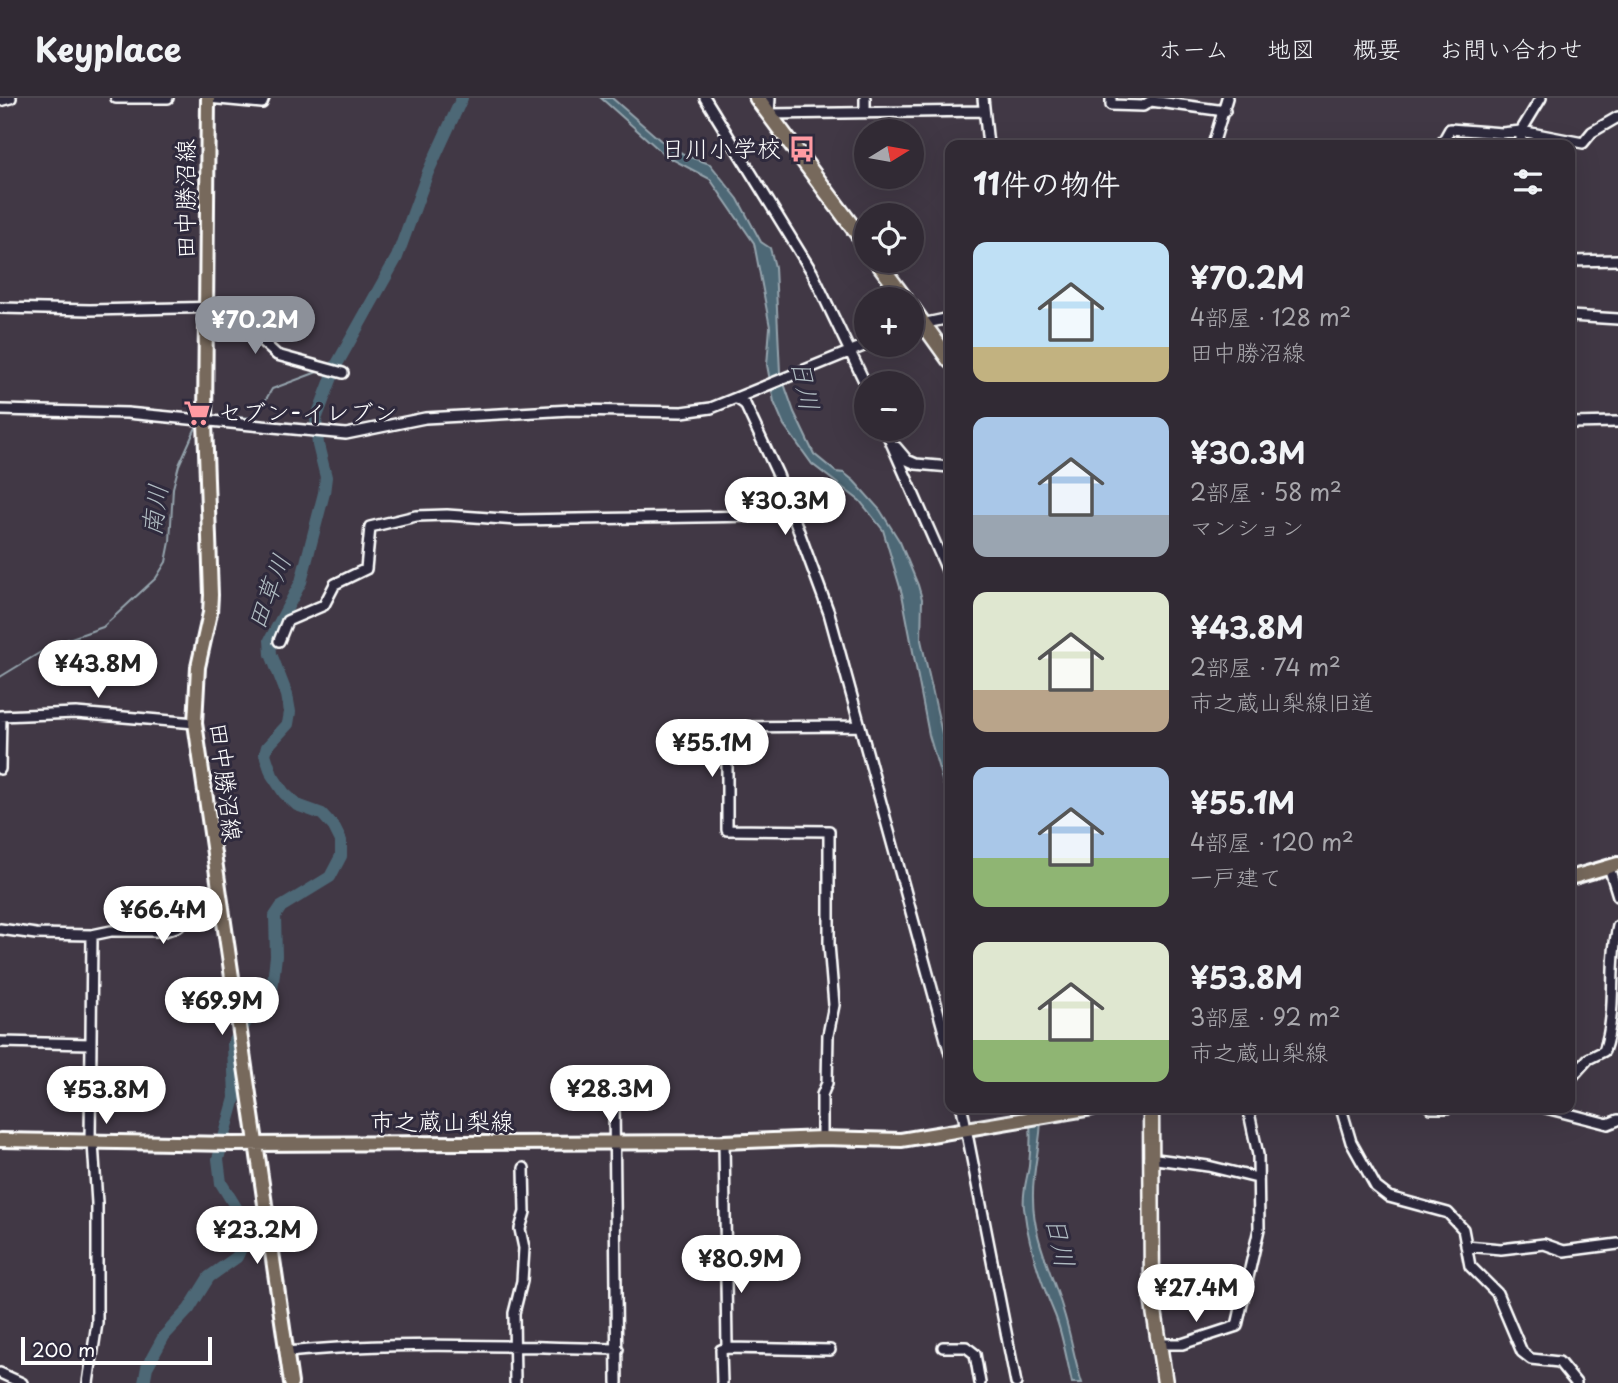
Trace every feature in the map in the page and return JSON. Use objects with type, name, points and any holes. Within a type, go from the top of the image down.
[{"type":"highway","points":[[757,98],[854,229]]},
{"type":"highway","points":[[924,332],[945,355]]},
{"type":"highway","points":[[1151,1113],[1152,1297],[1165,1383]]},
{"type":"main road","name":"田中勝沼線","points":[[208,98],[207,307],[203,419],[210,612],[198,667],[195,723],[291,1383]]},
{"type":"main road","points":[[1575,877],[1614,866]]},
{"type":"main road","name":"市之蔵山梨線","points":[[0,1140],[212,1144],[724,1142],[822,1138],[901,1140],[1064,1113]]},
{"type":"street","points":[[0,101],[11,98]]},
{"type":"street","points":[[116,98],[168,98]]},
{"type":"street","points":[[208,98],[243,104],[262,103],[264,98]]},
{"type":"street","points":[[705,98],[812,272],[860,371]]},
{"type":"street","points":[[770,98],[769,114],[984,111]]},
{"type":"street","points":[[864,98],[865,112]]},
{"type":"street","points":[[983,98],[987,140]]},
{"type":"street","points":[[1111,98],[1111,105],[1143,106],[1151,101],[1225,111]]},
{"type":"street","points":[[1215,140],[1227,98]]},
{"type":"street","points":[[1521,140],[1521,131],[1541,98]]},
{"type":"street","points":[[1575,141],[1583,143],[1592,132],[1618,117]]},
{"type":"street","points":[[1444,140],[1450,129],[1521,131],[1568,140]]},
{"type":"street","points":[[1575,261],[1618,260]]},
{"type":"street","points":[[0,307],[90,310],[224,307],[277,355],[343,373]]},
{"type":"street","points":[[1575,316],[1618,319]]},
{"type":"street","points":[[924,323],[945,319]]},
{"type":"street","points":[[0,410],[104,412],[203,419],[329,434],[361,433],[425,418],[571,410],[682,412],[710,408],[852,351]]},
{"type":"street","points":[[736,398],[744,404],[778,475],[830,613],[945,1036]]},
{"type":"street","points":[[1575,423],[1618,422]]},
{"type":"street","points":[[891,441],[945,566]]},
{"type":"street","points":[[892,444],[907,460],[945,466]]},
{"type":"street","points":[[279,641],[290,619],[324,605],[335,584],[366,569],[370,527],[416,516],[447,515],[517,520],[757,516]]},
{"type":"street","points":[[0,769],[0,716],[76,713],[195,723]]},
{"type":"street","points":[[822,1138],[822,1095],[827,1083],[828,1035],[834,1005],[830,944],[830,831],[727,830],[727,727],[860,726]]},
{"type":"street","points":[[1614,866],[1618,896]]},
{"type":"street","points":[[0,929],[36,934],[92,935],[111,931],[165,931],[178,926],[184,920],[220,909]]},
{"type":"street","points":[[1575,1073],[1588,1059],[1604,1051],[1612,1028],[1611,978],[1618,926]]},
{"type":"street","points":[[88,1383],[97,1323],[97,1203],[91,1143],[92,935]]},
{"type":"street","points":[[0,1042],[90,1044]]},
{"type":"street","points":[[614,1103],[617,1383]]},
{"type":"street","points":[[963,1113],[1016,1383]]},
{"type":"street","points":[[1159,1345],[1182,1344],[1237,1326],[1259,1230],[1258,1155],[1249,1113]]},
{"type":"street","points":[[1342,1113],[1351,1142],[1376,1187],[1389,1198],[1448,1213],[1463,1229],[1470,1266],[1497,1293],[1522,1352],[1531,1359],[1559,1362],[1576,1383]]},
{"type":"street","points":[[1565,1113],[1608,1124],[1618,1120]]},
{"type":"street","points":[[724,1142],[727,1348]]},
{"type":"street","points":[[1149,1158],[1208,1166],[1257,1178]]},
{"type":"street","points":[[515,1383],[514,1313],[522,1282],[524,1248],[520,1229],[525,1212],[524,1168]]},
{"type":"street","points":[[1466,1246],[1501,1248],[1544,1244],[1564,1251],[1618,1244]]},
{"type":"street","points":[[287,1352],[414,1344],[618,1349]]},
{"type":"street","points":[[943,1347],[966,1347],[975,1354],[980,1383]]},
{"type":"street","points":[[722,1383],[721,1350],[727,1348],[830,1350]]},
{"type":"street","points":[[0,1373],[22,1383]]},
{"type":"water","points":[[601,98],[612,98],[660,140],[687,156],[710,164],[738,199],[761,242],[770,248],[775,267],[780,372],[794,412],[814,454],[836,472],[844,473],[854,481],[880,510],[900,542],[918,585],[922,599],[921,640],[945,748],[945,790],[929,735],[902,594],[883,530],[860,501],[812,464],[784,425],[774,402],[767,365],[770,327],[754,243],[710,179],[666,156]]},
{"type":"water","points":[[1029,1113],[1041,1113],[1033,1186],[1036,1227],[1066,1319],[1082,1383],[1072,1383],[1060,1330],[1040,1276],[1026,1222],[1024,1191],[1029,1166]]},
{"type":"waterway","name":"田草川","points":[[144,1383],[147,1367],[164,1336],[189,1309],[209,1277],[237,1257],[245,1240],[240,1214],[221,1183],[218,1159],[235,1098],[233,1044],[248,1019],[272,990],[276,956],[275,916],[281,907],[330,877],[341,856],[341,841],[334,827],[322,814],[297,805],[284,793],[272,775],[265,754],[267,747],[288,724],[290,712],[287,695],[271,654],[270,640],[301,582],[324,493],[326,477],[318,445],[316,419],[337,364],[397,257],[428,172],[462,98]]},
{"type":"waterway","name":"南川","points":[[210,416],[255,418],[272,389],[320,371]]},
{"type":"waterway","name":"南川","points":[[0,677],[54,644],[103,627],[156,578],[166,562],[173,488],[179,465],[197,425]]},
{"type":"place","name":"日川小学校","points":[[802,149]]},
{"type":"place","name":"セブン-イレブン","points":[[197,413]]},
{"type":"water label","name":"日川","points":[[805,385]]},
{"type":"water label","name":"日川","points":[[1060,1242]]}]
